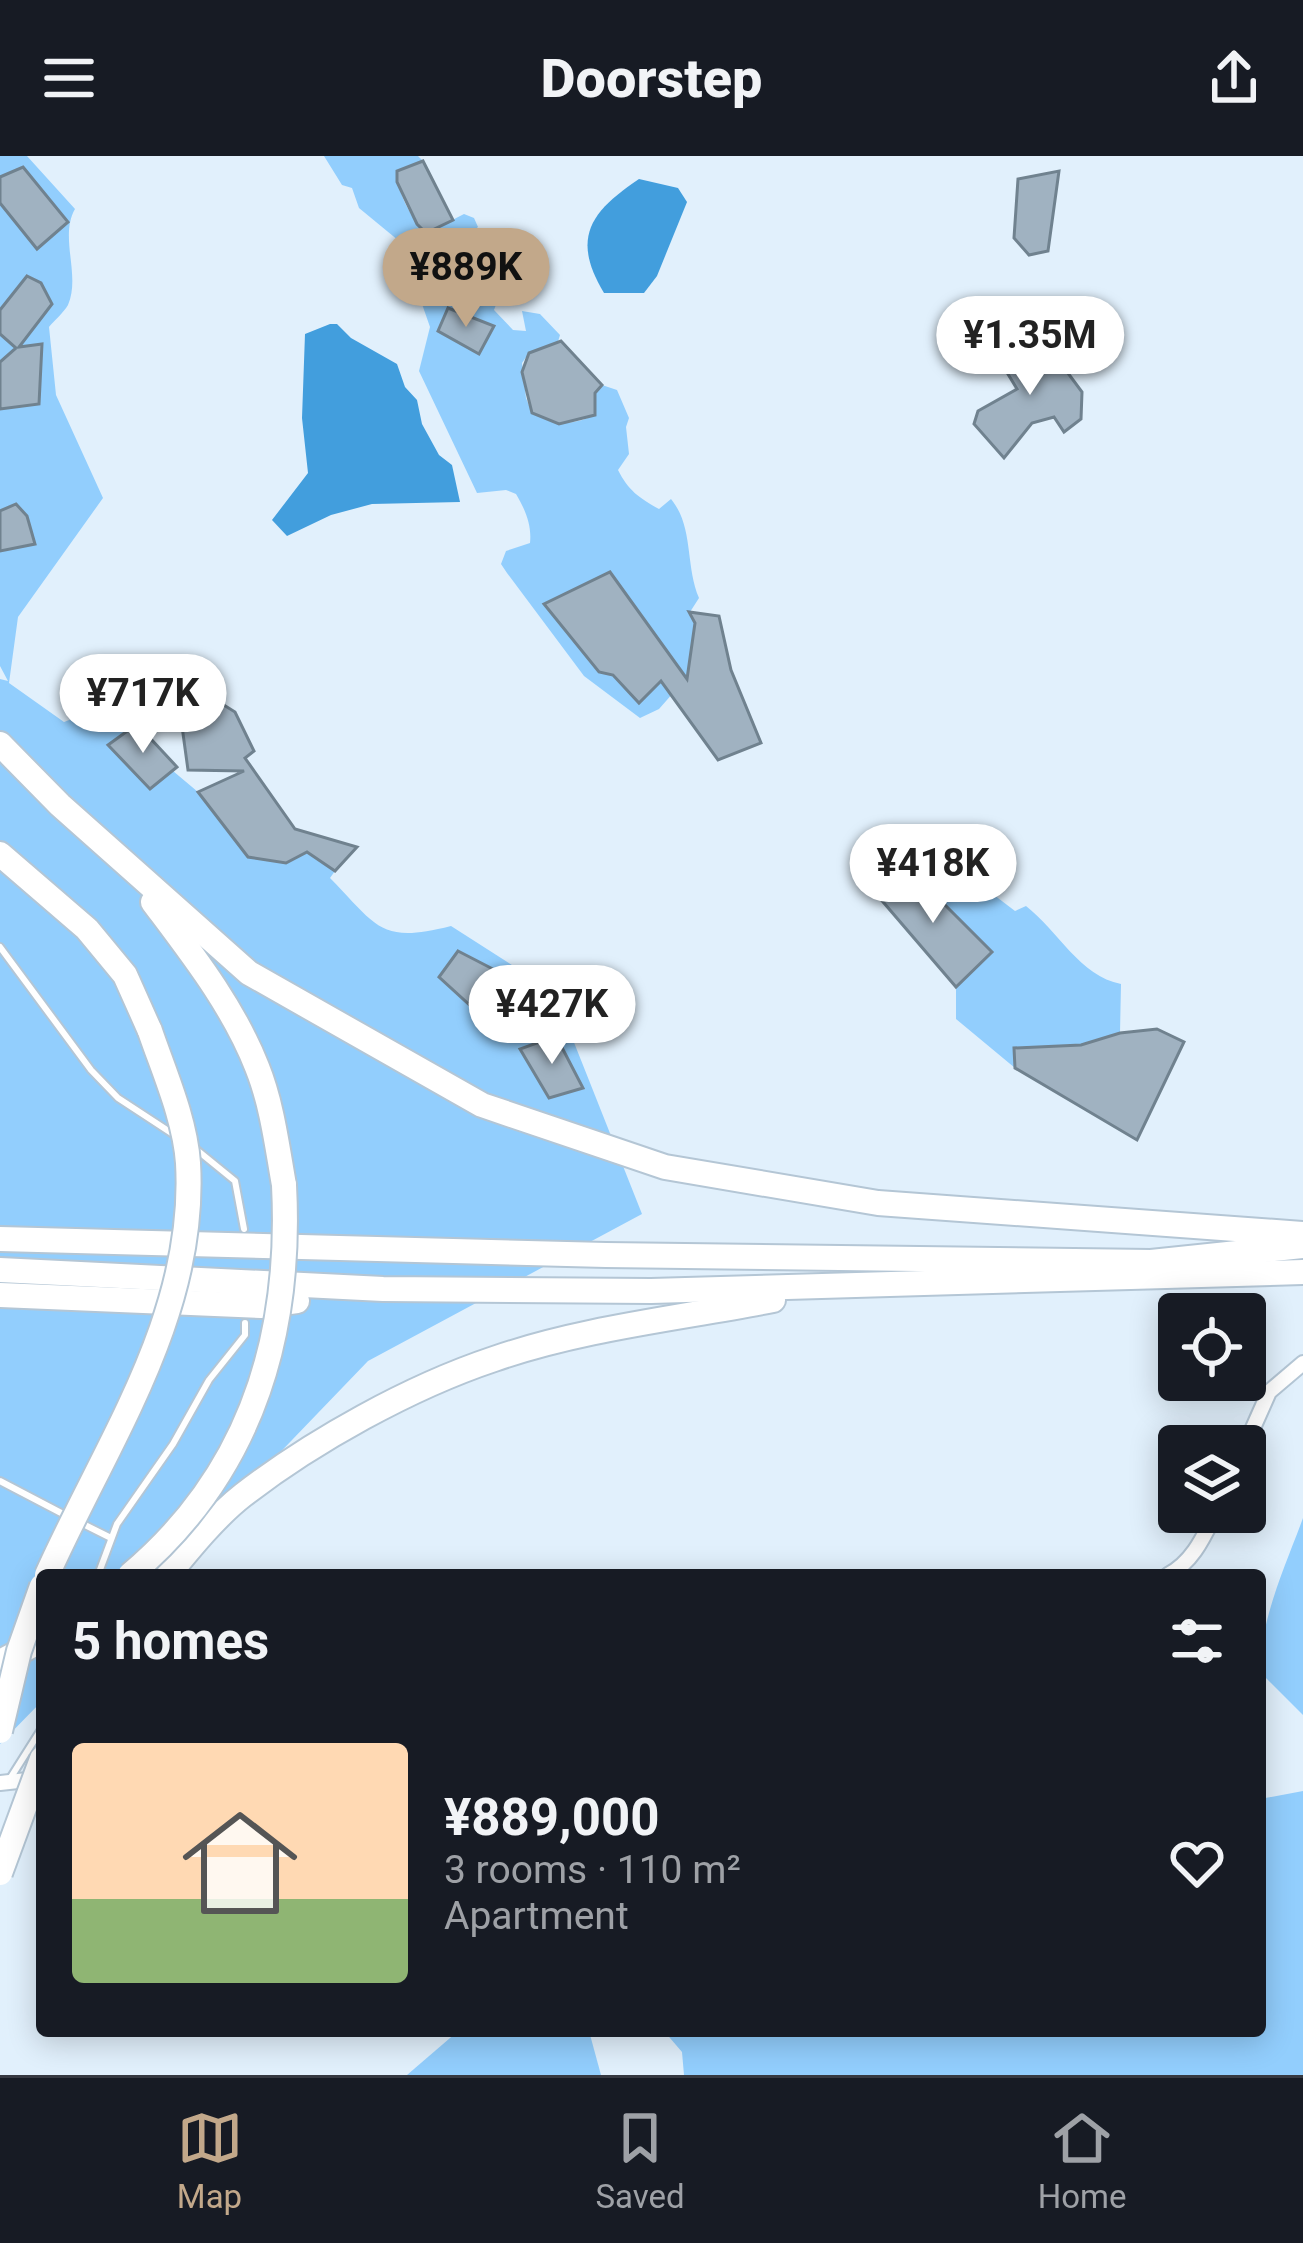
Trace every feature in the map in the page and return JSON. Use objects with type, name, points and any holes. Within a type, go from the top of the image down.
[{"type":"highway","points":[[0,744],[60,806],[249,974],[482,1105],[664,1167],[878,1203],[1303,1234]]},
{"type":"highway","points":[[0,854],[88,929],[125,975],[150,1031],[188,1159],[188,1224],[174,1296],[146,1372],[50,1569]]},
{"type":"highway","points":[[119,857],[215,986],[257,1068],[284,1185],[284,1286],[272,1352],[252,1411],[220,1472],[181,1529],[137,1569]]},
{"type":"highway","points":[[0,1237],[41,1243],[1151,1262],[1303,1246]]},
{"type":"highway","points":[[0,1270],[383,1289],[652,1292],[1303,1272]]},
{"type":"highway","points":[[174,1569],[241,1497],[334,1435],[492,1359],[568,1338],[838,1287]]},
{"type":"highway","points":[[0,1295],[261,1306],[383,1289]]},
{"type":"highway","points":[[0,1731],[36,1603]]},
{"type":"highway","points":[[0,1662],[36,1644]]},
{"type":"highway","points":[[0,1874],[36,1776]]},
{"type":"street","points":[[1254,1425],[1269,1392],[1303,1363]]},
{"type":"street","points":[[1178,1569],[1206,1533]]},
{"type":"street","points":[[5,1782],[36,1779]]},
{"type":"lane","points":[[0,947],[91,1070],[118,1098],[207,1156],[236,1181],[244,1229]]},
{"type":"lane","points":[[100,1569],[111,1538],[209,1380],[245,1335],[245,1323]]},
{"type":"lane","points":[[0,1481],[111,1538]]},
{"type":"lane","points":[[5,1782],[36,1737]]},
{"type":"shaded area","points":[[0,156],[27,156],[75,209],[69,232],[71,293],[66,308],[49,327],[56,395],[103,498],[18,617],[9,683],[64,722],[93,711],[137,724],[109,746],[152,787],[173,771],[198,792],[250,857],[286,863],[307,852],[335,871],[330,878],[382,927],[409,933],[451,926],[554,992],[642,1214],[368,1361],[168,1569],[36,1569],[36,1707],[0,1744],[0,679],[8,681],[0,666]]},
{"type":"shaded area","points":[[324,156],[418,156],[423,161],[397,171],[402,196],[421,227],[427,233],[464,214],[474,218],[478,227],[451,249],[462,261],[464,281],[492,283],[498,277],[512,282],[515,294],[497,302],[494,310],[513,330],[526,331],[522,311],[540,314],[560,335],[557,345],[529,353],[522,363],[532,413],[556,422],[578,421],[595,415],[595,393],[602,385],[617,390],[629,418],[629,454],[618,470],[646,501],[659,509],[671,499],[678,510],[699,598],[690,612],[695,623],[691,667],[696,667],[659,709],[640,718],[584,676],[501,564],[506,551],[530,543],[525,511],[516,494],[506,490],[477,493],[419,371],[430,327],[414,281],[410,250],[359,208],[352,188],[342,185]]},
{"type":"shaded area","points":[[639,179],[678,188],[687,202],[657,276],[644,293],[604,293],[589,257],[591,228],[608,203]]},
{"type":"shaded area","points":[[330,324],[397,364],[405,387],[417,400],[422,424],[439,455],[452,465],[460,502],[372,504],[331,515],[287,536],[272,520],[308,473],[302,418],[305,334]]},
{"type":"shaded area","points":[[932,857],[973,879],[1015,911],[1026,906],[1093,972],[1121,984],[1120,1033],[1081,1045],[1015,1048],[1015,1068],[956,1019],[956,987],[992,952],[907,867]]},
{"type":"shaded area","points":[[1303,1518],[1303,1715],[1266,1678],[1266,1628]]},
{"type":"shaded area","points":[[1303,1791],[1303,2075],[684,2075],[682,2052],[669,2037],[1266,2037],[1266,1798]]},
{"type":"shaded area","points":[[451,2037],[591,2037],[601,2075],[407,2075]]},
{"type":"building","points":[[423,161],[453,220],[426,233],[397,182],[397,171]]},
{"type":"building","points":[[23,167],[68,222],[37,249],[0,203],[0,177]]},
{"type":"building","points":[[1059,171],[1048,251],[1029,255],[1014,238],[1018,179]]},
{"type":"building","points":[[490,240],[498,277],[492,283],[469,284],[464,281],[462,261],[451,249],[454,243]]},
{"type":"building","points":[[27,276],[41,283],[52,304],[19,347],[42,344],[39,404],[0,409],[0,362],[16,348],[0,334],[0,310]]},
{"type":"building","points":[[448,308],[494,326],[479,354],[438,331]]},
{"type":"building","points":[[1026,338],[1039,355],[1062,365],[1082,392],[1081,419],[1064,432],[1054,417],[1032,423],[1004,458],[974,424],[978,411],[1017,389],[997,356]]},
{"type":"building","points":[[561,341],[602,385],[595,393],[595,415],[559,424],[532,413],[522,372],[529,353]]},
{"type":"building","points":[[16,504],[27,516],[35,544],[0,551],[0,511]]},
{"type":"building","points":[[610,572],[687,679],[695,623],[689,612],[719,616],[731,670],[761,743],[718,760],[661,681],[639,703],[613,675],[599,672],[544,604]]},
{"type":"building","points":[[219,702],[235,712],[254,751],[245,758],[295,829],[357,847],[335,871],[307,852],[286,863],[248,857],[198,792],[244,771],[188,770],[181,719]]},
{"type":"building","points":[[137,724],[177,767],[150,789],[108,745]]},
{"type":"building","points":[[907,867],[992,952],[956,987],[872,889]]},
{"type":"building","points":[[458,951],[518,982],[486,1020],[439,977]]},
{"type":"building","points":[[1157,1029],[1184,1042],[1137,1140],[1015,1068],[1014,1048],[1081,1045],[1120,1033]]},
{"type":"building","points":[[556,1036],[583,1088],[549,1098],[520,1049]]}]
